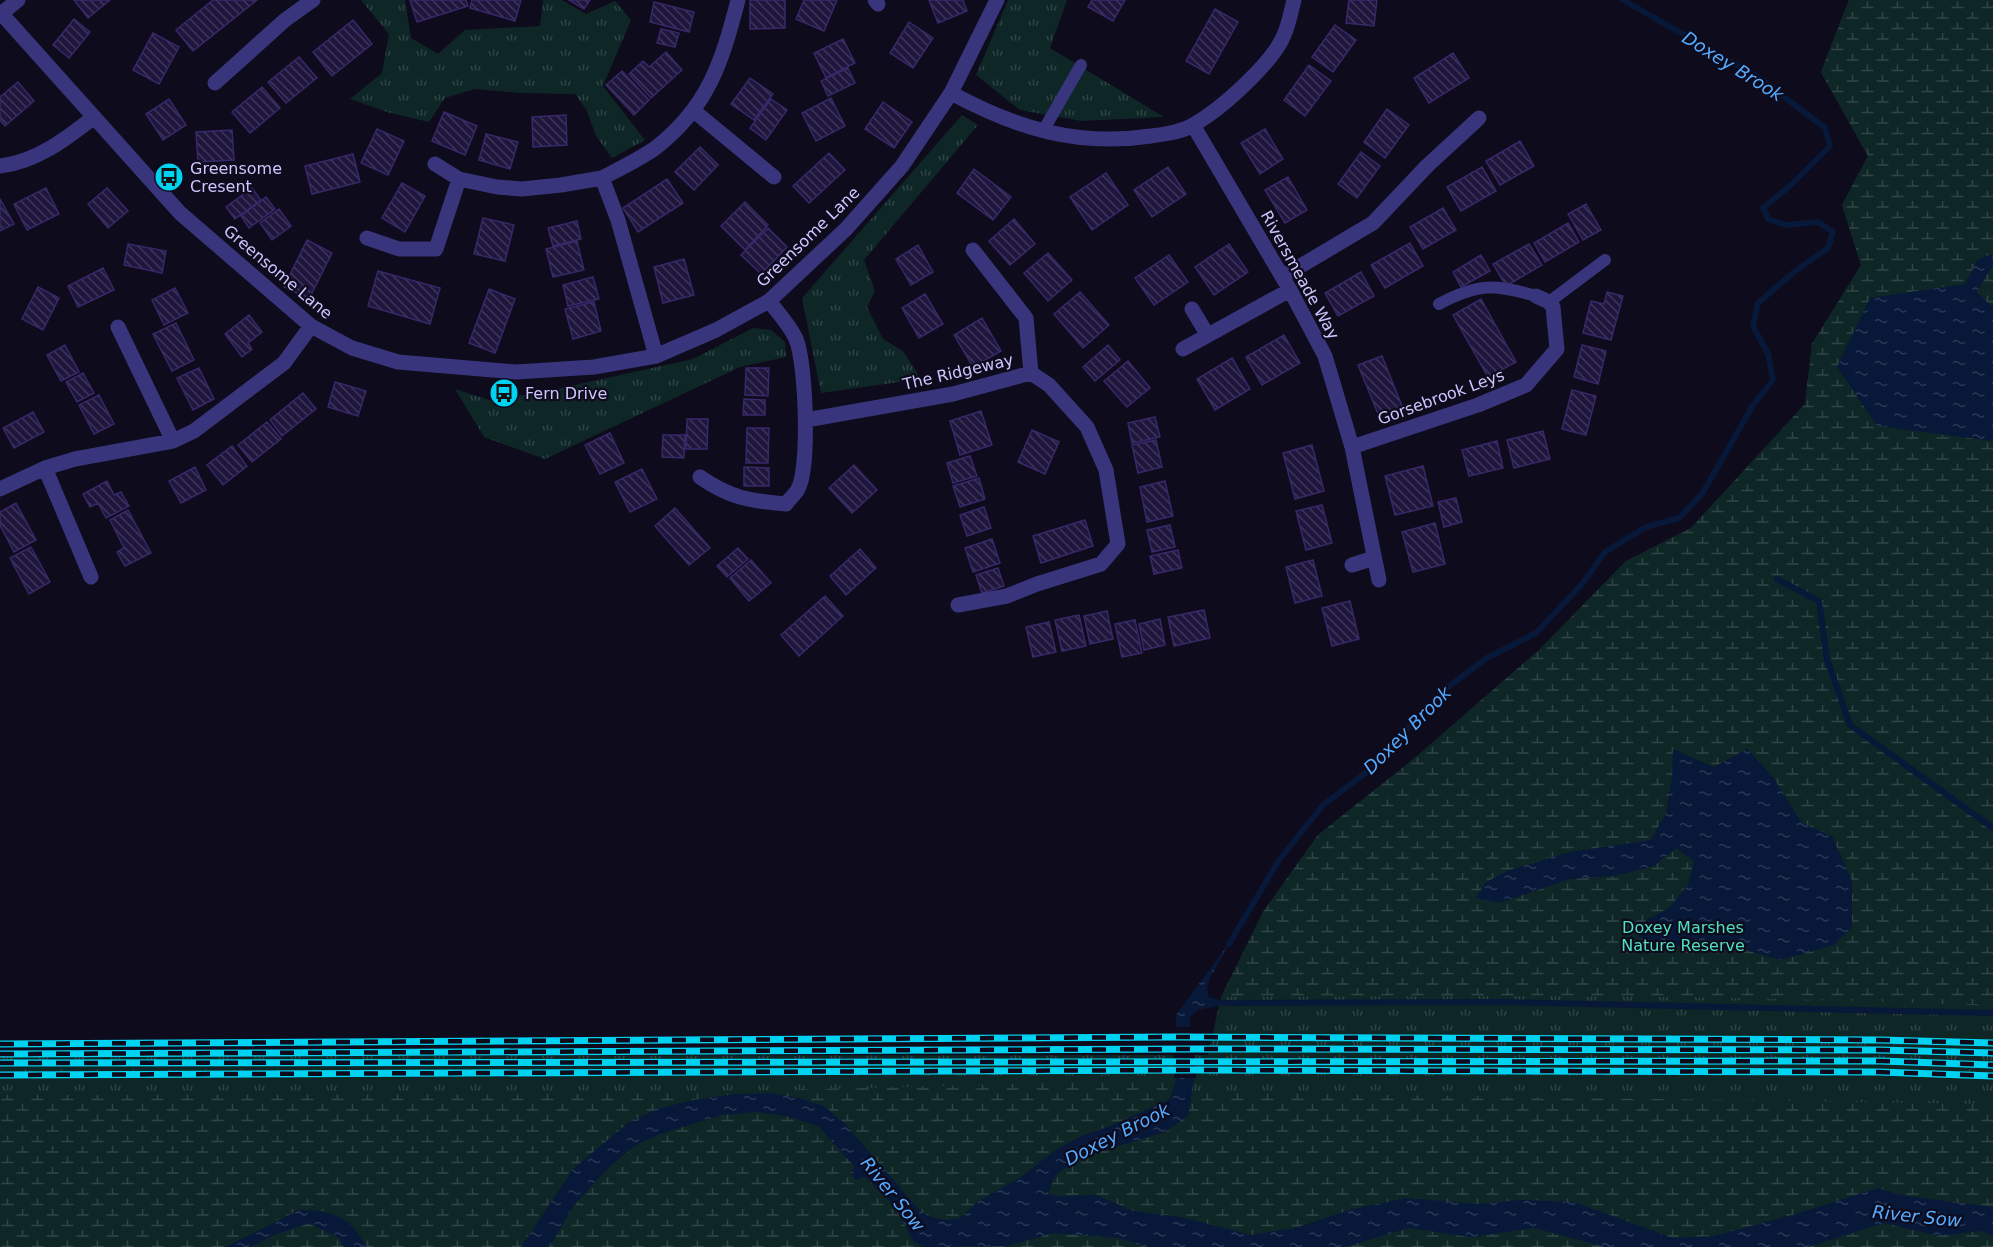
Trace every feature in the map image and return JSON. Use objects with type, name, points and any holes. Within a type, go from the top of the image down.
[{"type":"street","points":[[1,13],[18,0]]},
{"type":"street","points":[[214,83],[285,20],[313,0]]},
{"type":"street","points":[[435,164],[459,179],[497,187],[522,189],[602,178],[653,149],[694,111],[715,76],[726,46],[738,0]]},
{"type":"street","name":"Greensome Lane","points":[[1,13],[180,213],[311,326],[352,348],[398,362],[516,372],[594,367],[656,356],[716,330],[769,301],[846,230],[895,174],[951,93],[997,0]]},
{"type":"street","points":[[951,93],[1009,121],[1079,138],[1129,140],[1165,134],[1193,125],[1229,99],[1256,74],[1284,36],[1294,0]]},
{"type":"street","points":[[694,111],[774,177]]},
{"type":"street","points":[[0,166],[25,159],[57,145],[94,117]]},
{"type":"street","points":[[1182,349],[1286,283],[1373,223],[1427,166],[1479,118]]},
{"type":"street","name":"Riversmeade Way","points":[[1193,125],[1286,283],[1325,356],[1352,447],[1379,580]]},
{"type":"street","points":[[602,178],[618,220],[656,356]]},
{"type":"street","points":[[367,238],[399,249],[436,249],[459,179]]},
{"type":"street","points":[[973,250],[1026,318],[1031,373]]},
{"type":"street","points":[[700,477],[717,489],[748,501],[786,504],[798,489],[803,465],[806,420],[801,359],[795,337],[769,301]]},
{"type":"street","name":"Gorsebrook Leys","points":[[1352,447],[1478,405],[1526,385],[1557,349],[1546,302]]},
{"type":"street","points":[[1192,309],[1207,334]]},
{"type":"street","points":[[0,489],[45,468],[75,459],[173,441],[194,431],[284,363],[311,326]]},
{"type":"street","points":[[118,327],[173,441]]},
{"type":"street","name":"The Ridgeway","points":[[806,420],[953,394],[1031,373],[1049,385],[1087,427],[1106,470],[1118,544],[1101,564],[1036,584],[1007,596],[958,605]]},
{"type":"street","points":[[45,468],[91,577]]},
{"type":"street","points":[[1352,565],[1374,558]]},
{"type":"lane","points":[[1043,131],[1081,64]]},
{"type":"lane","points":[[1439,304],[1458,294],[1488,286],[1546,302],[1605,260]]},
{"type":"green space","points":[[361,0],[405,0],[411,38],[438,54],[465,30],[540,26],[543,0],[562,0],[586,14],[615,1],[631,20],[603,86],[645,140],[612,158],[596,136],[586,109],[575,94],[475,89],[445,98],[429,122],[390,113],[350,99],[382,73],[389,34]]},
{"type":"green space","points":[[1008,0],[1067,0],[1050,48],[1164,117],[1081,121],[1020,110],[976,75]]},
{"type":"green space","name":"Doxey Marshes Nature Reserve","points":[[1849,0],[1993,0],[1993,1247],[0,1247],[0,1056],[1208,1055],[1221,997],[1263,912],[1318,835],[1416,757],[1539,650],[1626,561],[1691,528],[1805,404],[1812,344],[1861,265],[1842,205],[1868,156],[1821,72]]},
{"type":"green space","points":[[1849,0],[1993,0],[1993,254],[1978,259],[1965,284],[1870,298],[1877,426],[1993,441],[1993,1006],[1800,999],[1511,996],[1221,997],[1263,912],[1318,835],[1416,757],[1539,650],[1626,561],[1691,528],[1805,404],[1812,344],[1861,265],[1842,205],[1868,156],[1821,72]],"holes":[[[1673,749],[1714,767],[1773,777],[1802,823],[1832,836],[1781,959],[1746,950],[1695,950],[1638,937],[1645,923],[1676,901],[1688,880],[1694,861],[1676,848],[1654,866],[1616,876],[1570,879],[1499,903],[1485,883],[1504,873],[1544,859],[1587,849],[1651,840],[1666,813],[1672,778]]]},
{"type":"green space","points":[[962,115],[978,125],[864,260],[875,291],[867,307],[883,339],[903,351],[921,379],[821,393],[802,298]]},
{"type":"green space","points":[[1993,267],[1993,305],[1990,305],[1977,293]]},
{"type":"green space","points":[[753,328],[771,330],[785,342],[786,357],[740,367],[545,459],[484,437],[455,389],[489,400],[543,392],[693,359]]},
{"type":"green space","points":[[1176,1080],[1151,1106],[1111,1126],[1081,1136],[1054,1151],[1021,1177],[979,1201],[960,1218],[946,1220],[921,1212],[844,1123],[824,1106],[799,1098],[770,1093],[736,1094],[693,1100],[628,1123],[573,1169],[521,1247],[366,1247],[356,1228],[327,1211],[299,1210],[225,1247],[0,1247],[0,1095],[618,1094]]},
{"type":"green space","points":[[1193,1092],[1993,1104],[1993,1207],[1900,1195],[1878,1188],[1796,1214],[1714,1236],[1673,1238],[1574,1202],[1521,1200],[1476,1204],[1407,1198],[1353,1209],[1295,1228],[1251,1235],[1181,1217],[1133,1211],[1097,1195],[1057,1196],[1047,1193],[1055,1176],[1076,1159],[1165,1132],[1188,1116]]},
{"type":"green space","points":[[757,1112],[786,1116],[818,1126],[855,1167],[850,1172],[856,1180],[865,1176],[896,1208],[913,1241],[924,1247],[549,1247],[572,1209],[589,1188],[612,1163],[629,1149],[652,1137],[681,1127],[711,1119]]},
{"type":"green space","points":[[310,1223],[339,1238],[344,1247],[251,1247],[274,1235]]},
{"type":"green space","points":[[1884,1223],[1939,1236],[1982,1231],[1993,1236],[1993,1247],[1808,1247]]},
{"type":"green space","points":[[1409,1228],[1470,1237],[1534,1228],[1606,1247],[1345,1247]]},
{"type":"green space","points":[[1055,1233],[1118,1238],[1148,1247],[960,1247],[1006,1246]]},
{"type":"water","points":[[1993,254],[1993,267],[1977,292],[1990,305],[1993,305],[1993,441],[1877,426],[1837,367],[1870,298],[1965,284],[1978,259]]},
{"type":"water","points":[[1673,749],[1714,767],[1747,749],[1773,777],[1802,823],[1832,836],[1852,881],[1852,927],[1834,945],[1781,960],[1746,950],[1695,950],[1638,937],[1646,920],[1669,908],[1688,885],[1694,861],[1676,848],[1654,866],[1615,876],[1570,879],[1499,903],[1476,898],[1485,883],[1507,871],[1570,852],[1651,840],[1666,813],[1672,778]]},
{"type":"water","name":"River Sow","points":[[1235,935],[1207,987],[1209,997],[1232,1003],[1198,1010],[1190,1017],[1194,1077],[1188,1116],[1165,1132],[1076,1159],[1055,1176],[1048,1193],[1057,1196],[1097,1195],[1133,1211],[1181,1217],[1251,1235],[1295,1228],[1353,1209],[1407,1198],[1476,1204],[1521,1200],[1574,1202],[1673,1238],[1714,1236],[1796,1214],[1878,1188],[1900,1195],[1993,1207],[1993,1236],[1982,1231],[1939,1236],[1884,1223],[1808,1247],[1606,1247],[1534,1228],[1470,1237],[1409,1228],[1345,1247],[1148,1247],[1118,1238],[1055,1233],[1006,1246],[924,1247],[913,1241],[896,1208],[865,1177],[856,1180],[850,1172],[855,1167],[818,1126],[786,1116],[757,1112],[722,1115],[660,1134],[636,1145],[610,1166],[575,1204],[549,1247],[521,1247],[573,1169],[628,1123],[657,1109],[693,1100],[736,1094],[770,1093],[799,1098],[824,1106],[844,1123],[921,1212],[946,1220],[960,1218],[979,1201],[1021,1177],[1054,1151],[1081,1136],[1111,1126],[1170,1099],[1176,1080],[1176,1015]]},
{"type":"water","points":[[299,1210],[331,1214],[347,1221],[366,1247],[344,1247],[339,1238],[309,1223],[274,1235],[251,1247],[225,1247]]},
{"type":"pier","points":[[1174,1027],[1194,1027],[1196,1078],[1174,1078]]},
{"type":"building","points":[[74,0],[110,0],[88,18]]},
{"type":"building","points":[[213,0],[257,0],[193,51],[176,30]]},
{"type":"building","points":[[410,0],[466,0],[468,6],[417,22]]},
{"type":"building","points":[[472,0],[521,0],[515,21],[470,8]]},
{"type":"building","points":[[569,0],[590,0],[584,9]]},
{"type":"building","points":[[750,0],[785,0],[785,28],[750,29]]},
{"type":"building","points":[[804,0],[837,0],[824,31],[796,19]]},
{"type":"building","points":[[929,0],[963,0],[967,11],[938,23]]},
{"type":"building","points":[[1092,0],[1125,0],[1113,21],[1088,7]]},
{"type":"building","points":[[1349,0],[1377,0],[1374,26],[1346,23]]},
{"type":"building","points":[[654,2],[694,12],[689,32],[650,22]]},
{"type":"building","points":[[1215,9],[1238,22],[1209,74],[1186,61]]},
{"type":"building","points":[[74,19],[90,32],[69,58],[53,45]]},
{"type":"building","points":[[353,20],[372,44],[332,76],[313,52]]},
{"type":"building","points":[[909,22],[933,38],[913,68],[890,53]]},
{"type":"building","points":[[1335,25],[1356,40],[1333,72],[1312,57]]},
{"type":"building","points":[[661,29],[679,33],[675,47],[657,43]]},
{"type":"building","points":[[153,33],[179,47],[159,84],[133,70]]},
{"type":"building","points":[[843,39],[855,63],[826,78],[814,53]]},
{"type":"building","points":[[666,52],[682,70],[651,98],[629,74],[643,61],[649,67]]},
{"type":"building","points":[[1453,53],[1469,78],[1429,103],[1414,78]]},
{"type":"building","points":[[299,57],[317,78],[286,103],[268,82]]},
{"type":"building","points":[[1309,65],[1331,81],[1305,116],[1284,100]]},
{"type":"building","points":[[848,68],[855,83],[828,96],[821,81]]},
{"type":"building","points":[[622,71],[649,100],[634,115],[606,85]]},
{"type":"building","points":[[750,78],[773,94],[754,120],[731,104]]},
{"type":"building","points":[[18,82],[34,101],[5,126],[0,120],[0,97]]},
{"type":"building","points":[[262,87],[280,108],[250,133],[232,112]]},
{"type":"building","points":[[831,98],[845,126],[816,141],[802,113]]},
{"type":"building","points":[[169,99],[186,125],[163,140],[146,114]]},
{"type":"building","points":[[771,99],[787,110],[766,140],[750,128]]},
{"type":"building","points":[[883,102],[912,122],[894,148],[865,129]]},
{"type":"building","points":[[1387,109],[1409,125],[1385,158],[1364,142]]},
{"type":"building","points":[[444,112],[477,126],[465,155],[432,141]]},
{"type":"building","points":[[566,115],[567,145],[533,147],[532,117]]},
{"type":"building","points":[[377,129],[404,141],[388,175],[361,163]]},
{"type":"building","points":[[1265,129],[1283,159],[1260,174],[1241,143]]},
{"type":"building","points":[[232,130],[234,160],[198,162],[196,132]]},
{"type":"building","points":[[486,134],[518,142],[510,169],[479,160]]},
{"type":"building","points":[[1520,141],[1534,166],[1500,185],[1486,161]]},
{"type":"building","points":[[700,147],[718,165],[694,190],[675,172]]},
{"type":"building","points":[[1361,152],[1380,166],[1357,198],[1338,184]]},
{"type":"building","points":[[829,153],[845,170],[809,203],[793,186]]},
{"type":"building","points":[[353,154],[360,182],[312,194],[305,166]]},
{"type":"building","points":[[1168,167],[1186,194],[1152,217],[1134,190]]},
{"type":"building","points":[[1482,167],[1496,191],[1461,211],[1447,187]]},
{"type":"building","points":[[974,169],[1011,197],[993,220],[957,193]]},
{"type":"building","points":[[1106,173],[1128,205],[1092,230],[1070,197]]},
{"type":"building","points":[[1288,177],[1307,210],[1285,223],[1265,190]]},
{"type":"building","points":[[667,179],[683,203],[638,232],[623,208]]},
{"type":"building","points":[[402,183],[425,196],[405,232],[382,218]]},
{"type":"building","points":[[46,188],[59,214],[27,230],[14,204]]},
{"type":"building","points":[[107,188],[128,211],[108,228],[88,204]]},
{"type":"building","points":[[252,188],[261,200],[235,219],[226,207]]},
{"type":"building","points":[[266,197],[275,209],[249,228],[241,216]]},
{"type":"building","points":[[0,199],[14,224],[0,231]]},
{"type":"building","points":[[745,202],[768,225],[745,250],[721,226]]},
{"type":"building","points":[[1586,204],[1601,230],[1583,240],[1568,214]]},
{"type":"building","points":[[1443,208],[1456,230],[1423,249],[1410,227]]},
{"type":"building","points":[[279,209],[291,226],[272,240],[260,223]]},
{"type":"building","points":[[483,218],[514,225],[505,261],[474,254]]},
{"type":"building","points":[[1014,219],[1035,244],[1010,265],[989,241]]},
{"type":"building","points":[[577,221],[581,239],[553,246],[548,228]]},
{"type":"building","points":[[1568,223],[1579,242],[1545,262],[1534,243]]},
{"type":"building","points":[[768,228],[787,247],[761,274],[741,255]]},
{"type":"building","points":[[307,240],[332,253],[309,299],[284,287]]},
{"type":"building","points":[[577,241],[584,270],[553,277],[546,249]]},
{"type":"building","points":[[1410,243],[1423,266],[1385,288],[1371,265]]},
{"type":"building","points":[[128,244],[166,251],[162,273],[124,265]]},
{"type":"building","points":[[1229,244],[1248,272],[1214,295],[1195,267]]},
{"type":"building","points":[[1529,244],[1542,265],[1506,286],[1493,264]]},
{"type":"building","points":[[918,245],[933,272],[911,285],[896,259]]},
{"type":"building","points":[[1048,253],[1072,280],[1048,301],[1024,273]]},
{"type":"building","points":[[1169,255],[1188,282],[1154,305],[1135,278]]},
{"type":"building","points":[[1481,255],[1490,271],[1461,287],[1453,272]]},
{"type":"building","points":[[684,259],[694,295],[663,303],[654,267]]},
{"type":"building","points":[[103,268],[114,290],[78,307],[68,286]]},
{"type":"building","points":[[378,271],[440,288],[430,324],[368,306]]},
{"type":"building","points":[[1361,272],[1374,296],[1338,316],[1325,293]]},
{"type":"building","points":[[593,277],[599,299],[568,306],[563,285]]},
{"type":"building","points":[[38,287],[59,298],[43,330],[22,319]]},
{"type":"building","points":[[175,288],[188,313],[164,325],[152,300]]},
{"type":"building","points":[[489,289],[515,299],[495,353],[469,343]]},
{"type":"building","points":[[1080,292],[1109,325],[1083,348],[1054,314]]},
{"type":"building","points":[[1607,292],[1623,296],[1611,340],[1583,333],[1591,301],[1604,304]]},
{"type":"building","points":[[925,294],[943,324],[919,338],[902,308]]},
{"type":"building","points":[[1481,299],[1516,362],[1488,377],[1453,315]]},
{"type":"building","points":[[594,302],[601,331],[573,339],[565,309]]},
{"type":"building","points":[[249,315],[262,332],[248,343],[252,349],[242,357],[225,334]]},
{"type":"building","points":[[982,318],[1001,351],[973,367],[954,335]]},
{"type":"building","points":[[176,323],[194,360],[172,371],[153,334]]},
{"type":"building","points":[[1284,335],[1300,363],[1262,385],[1246,357]]},
{"type":"building","points":[[65,345],[79,372],[61,381],[47,355]]},
{"type":"building","points":[[1108,345],[1120,360],[1095,381],[1083,367]]},
{"type":"building","points":[[1582,345],[1606,351],[1598,384],[1574,377]]},
{"type":"building","points":[[1382,356],[1404,411],[1381,421],[1358,365]]},
{"type":"building","points":[[1232,358],[1250,389],[1215,410],[1197,379]]},
{"type":"building","points":[[1128,361],[1150,388],[1127,407],[1104,381]]},
{"type":"building","points":[[199,368],[214,399],[193,410],[177,378]]},
{"type":"building","points":[[746,368],[769,368],[768,396],[745,395]]},
{"type":"building","points":[[83,373],[94,393],[77,402],[66,382]]},
{"type":"building","points":[[335,382],[366,391],[358,416],[328,407]]},
{"type":"building","points":[[1572,390],[1596,396],[1586,435],[1562,429]]},
{"type":"building","points":[[303,393],[316,409],[282,436],[270,420]]},
{"type":"building","points":[[99,395],[114,424],[94,434],[79,405]]},
{"type":"building","points":[[744,399],[765,400],[765,415],[743,415]]},
{"type":"building","points":[[981,411],[992,445],[960,455],[950,421]]},
{"type":"building","points":[[33,412],[44,432],[14,448],[3,428]]},
{"type":"building","points":[[1155,417],[1160,437],[1132,443],[1128,423]]},
{"type":"building","points":[[687,419],[708,419],[707,449],[686,449]]},
{"type":"building","points":[[267,422],[281,439],[252,462],[238,445]]},
{"type":"building","points":[[747,428],[769,428],[768,463],[746,463]]},
{"type":"building","points":[[1032,430],[1059,442],[1045,474],[1018,462]]},
{"type":"building","points":[[1543,431],[1550,459],[1514,468],[1507,440]]},
{"type":"building","points":[[610,433],[624,463],[600,474],[585,445]]},
{"type":"building","points":[[663,435],[685,435],[684,458],[662,457]]},
{"type":"building","points":[[1156,440],[1162,467],[1138,473],[1132,445]]},
{"type":"building","points":[[1497,441],[1503,468],[1469,476],[1462,450]]},
{"type":"building","points":[[1312,445],[1324,491],[1295,499],[1283,453]]},
{"type":"building","points":[[232,446],[247,466],[223,485],[207,465]]},
{"type":"building","points":[[970,456],[977,476],[953,483],[947,463]]},
{"type":"building","points":[[854,465],[877,490],[852,513],[829,488]]},
{"type":"building","points":[[1423,466],[1433,506],[1395,515],[1385,476]]},
{"type":"building","points":[[195,467],[206,490],[181,503],[169,481]]},
{"type":"building","points":[[744,467],[769,468],[769,486],[744,486]]},
{"type":"building","points":[[642,469],[657,499],[630,512],[615,482]]},
{"type":"building","points":[[979,478],[985,499],[960,507],[953,486]]},
{"type":"building","points":[[107,481],[114,495],[121,492],[129,506],[106,518],[98,503],[90,507],[83,494]]},
{"type":"building","points":[[1165,481],[1173,516],[1147,522],[1140,487]]},
{"type":"building","points":[[1456,498],[1462,522],[1444,527],[1438,502]]},
{"type":"building","points":[[16,503],[36,540],[14,552],[0,525],[0,512]]},
{"type":"building","points":[[1322,505],[1332,543],[1306,550],[1296,511]]},
{"type":"building","points":[[984,507],[991,528],[967,536],[960,515]]},
{"type":"building","points":[[675,508],[710,548],[689,565],[655,526]]},
{"type":"building","points":[[128,510],[151,553],[125,566],[117,552],[124,548],[110,520]]},
{"type":"building","points":[[1085,520],[1093,546],[1041,563],[1033,536]]},
{"type":"building","points":[[1435,523],[1445,564],[1413,572],[1402,532]]},
{"type":"building","points":[[1170,525],[1175,547],[1152,552],[1147,530]]},
{"type":"building","points":[[992,539],[1000,563],[973,572],[965,548]]},
{"type":"building","points":[[31,547],[50,582],[29,594],[10,558]]},
{"type":"building","points":[[738,548],[748,559],[727,577],[717,566]]},
{"type":"building","points":[[860,549],[876,568],[846,595],[830,576]]},
{"type":"building","points":[[1178,550],[1182,568],[1154,574],[1150,556]]},
{"type":"building","points":[[751,560],[771,583],[749,601],[730,578]]},
{"type":"building","points":[[1313,560],[1322,596],[1295,603],[1286,567]]},
{"type":"building","points":[[998,568],[1004,586],[982,593],[976,575]]},
{"type":"building","points":[[825,596],[843,616],[799,656],[781,635]]},
{"type":"building","points":[[1350,601],[1359,639],[1332,646],[1322,608]]},
{"type":"building","points":[[1204,610],[1210,638],[1174,646],[1168,617]]},
{"type":"building","points":[[1107,611],[1113,639],[1090,644],[1084,616]]},
{"type":"building","points":[[1079,615],[1086,646],[1062,651],[1055,620]]},
{"type":"building","points":[[1160,619],[1165,645],[1144,650],[1139,624]]},
{"type":"building","points":[[1135,620],[1142,653],[1122,657],[1115,624]]},
{"type":"building","points":[[1049,622],[1056,652],[1033,657],[1026,627]]},
{"type":"waterway","name":"Doxey Brook","points":[[1229,944],[1279,860],[1323,805],[1375,766],[1444,690],[1487,658],[1536,633],[1583,583],[1605,552],[1646,527],[1679,518],[1702,494],[1753,405],[1773,380],[1768,354],[1753,326],[1758,303],[1794,272],[1828,248],[1833,232],[1818,222],[1786,225],[1768,219],[1763,208],[1791,185],[1830,146],[1825,128],[1758,77],[1623,0]]},
{"type":"waterway","points":[[1777,579],[1819,601],[1827,659],[1850,725],[1993,828]]},
{"type":"waterway","points":[[1224,1003],[1506,1002],[1993,1013]]},
{"type":"railway","points":[[0,1044],[1175,1037],[1880,1040],[1993,1043]]},
{"type":"railway","points":[[0,1054],[1196,1049],[1880,1050],[1993,1053]]},
{"type":"railway","points":[[0,1063],[1881,1061],[1993,1065]]},
{"type":"railway","points":[[0,1075],[1196,1070],[1879,1072],[1993,1076]]},
{"type":"place","name":"Greensome Cresent","points":[[169,177]]},
{"type":"place","name":"Fern Drive","points":[[504,393]]}]
